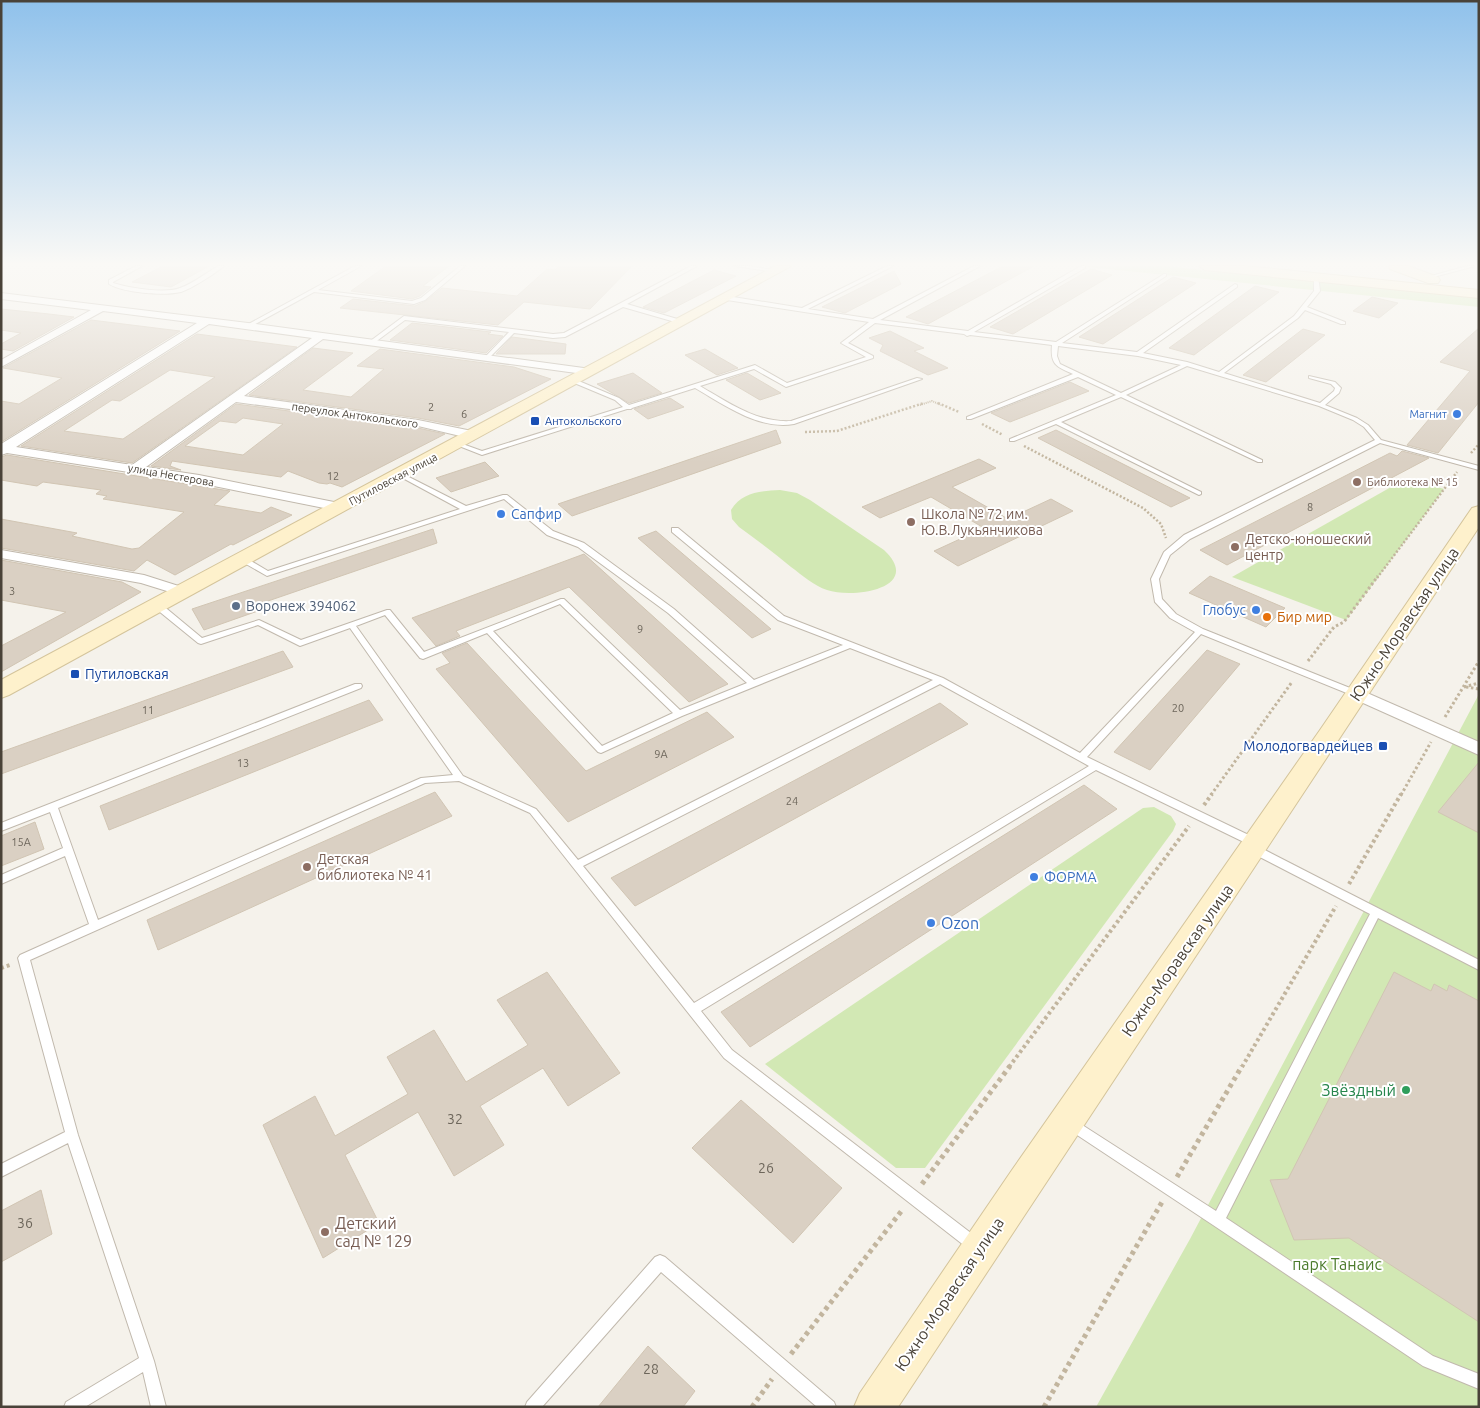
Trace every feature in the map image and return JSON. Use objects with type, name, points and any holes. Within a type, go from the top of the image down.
[{"type":"street","points":[[1,364],[59,332]]},
{"type":"street","points":[[3,449],[190,332]]},
{"type":"street","points":[[290,332],[591,372]]},
{"type":"street","name":"Путиловская улица","points":[[1,690],[664,332]]},
{"type":"street","points":[[136,468],[321,336]]},
{"type":"street","name":"переулок Антокольского","points":[[235,398],[418,423],[474,436]]},
{"type":"street","name":"улица Нестерова","points":[[3,449],[136,468],[339,507]]},
{"type":"street","name":"Южно-Моравская улица","points":[[874,1407],[979,1248],[1255,846],[1479,512]]},
{"type":"street","points":[[1,554],[144,579],[183,592]]},
{"type":"street","points":[[1358,694],[1479,749]]},
{"type":"lane","points":[[372,342],[386,332]]},
{"type":"lane","points":[[488,357],[512,332]]},
{"type":"lane","points":[[519,332],[553,336],[565,335],[571,332]]},
{"type":"lane","points":[[457,444],[482,453],[755,367],[786,385],[871,356],[844,343],[859,332]]},
{"type":"lane","points":[[951,332],[1138,354],[1187,364],[1321,405],[1366,426],[1379,441],[1479,468]]},
{"type":"lane","points":[[967,334],[971,332]]},
{"type":"lane","points":[[1055,345],[1076,332]]},
{"type":"lane","points":[[1138,354],[1170,332]]},
{"type":"lane","points":[[1221,373],[1276,332]]},
{"type":"lane","points":[[1055,345],[1054,356],[1058,365],[1260,461]]},
{"type":"lane","points":[[1012,440],[1121,395],[1187,364]]},
{"type":"lane","points":[[969,418],[1077,375]]},
{"type":"lane","points":[[1311,377],[1333,383],[1338,388],[1337,392],[1321,405]]},
{"type":"lane","points":[[696,386],[755,418],[771,424],[792,424],[919,379]]},
{"type":"lane","points":[[574,381],[616,399],[629,408]]},
{"type":"lane","points":[[1056,422],[1199,493]]},
{"type":"lane","points":[[1358,694],[1200,631],[1173,616],[1158,600],[1154,579],[1167,554],[1187,537],[1379,441]]},
{"type":"lane","points":[[401,474],[466,509]]},
{"type":"lane","points":[[243,560],[267,574],[505,496],[550,533],[581,545],[671,611],[754,684]]},
{"type":"lane","points":[[675,530],[781,618],[940,680],[1096,766],[1197,816],[1343,895],[1479,964]]},
{"type":"lane","points":[[158,606],[201,640],[259,622],[300,644],[387,612],[423,656],[561,601],[678,714]]},
{"type":"lane","points":[[352,625],[460,778]]},
{"type":"lane","points":[[488,630],[601,750],[678,714],[850,645]]},
{"type":"lane","points":[[1082,758],[1200,631]]},
{"type":"lane","points":[[576,864],[940,680]]},
{"type":"lane","points":[[1,827],[358,686]]},
{"type":"lane","points":[[693,1010],[1096,766]]},
{"type":"lane","points":[[159,1407],[146,1361],[72,1135],[24,958],[424,780],[460,778],[533,811],[728,1054],[979,1248]]},
{"type":"lane","points":[[53,807],[95,926]]},
{"type":"lane","points":[[1,880],[68,850]]},
{"type":"lane","points":[[1218,1220],[1376,912]]},
{"type":"lane","points":[[1066,1121],[1170,1188],[1428,1361],[1479,1382]]},
{"type":"lane","points":[[1,1171],[72,1135]]},
{"type":"lane","points":[[532,1407],[660,1262],[829,1407]]},
{"type":"lane","points":[[71,1407],[146,1361]]},
{"type":"path","points":[[771,424],[794,432],[837,431],[932,401],[969,418],[1143,508],[1160,521],[1166,534],[1167,554]]},
{"type":"path","points":[[752,1407],[1197,816],[1300,670],[1334,627],[1344,622],[1479,444]]},
{"type":"path","points":[[1044,1407],[1479,661]]},
{"type":"path","points":[[1463,687],[1479,683]]},
{"type":"path","points":[[1463,687],[1479,689]]},
{"type":"green space","points":[[1407,478],[1444,489],[1346,620],[1232,577]]},
{"type":"green space","points":[[780,490],[797,493],[810,500],[884,550],[894,563],[896,574],[891,582],[881,588],[853,593],[827,590],[808,580],[739,527],[732,519],[731,510],[740,499],[759,492]]},
{"type":"green space","name":"парк Танаис","points":[[1479,694],[1479,1407],[1096,1407],[1190,1239]]},
{"type":"green space","points":[[1154,807],[1171,816],[1176,824],[1173,831],[925,1168],[896,1168],[765,1064],[1143,808]]},
{"type":"building","points":[[12,332],[48,332],[13,351],[1,349],[1,344],[21,333]]},
{"type":"building","points":[[70,332],[179,332],[1,442],[1,401],[19,404],[62,378],[3,368]]},
{"type":"building","points":[[401,332],[488,332],[491,332],[488,334],[503,336],[486,353],[390,340]]},
{"type":"building","points":[[891,332],[924,348],[914,351],[948,368],[928,375],[880,351],[883,345],[869,338]]},
{"type":"building","points":[[1087,332],[1122,332],[1103,344],[1079,337]]},
{"type":"building","points":[[1192,332],[1225,332],[1194,355],[1169,348]]},
{"type":"building","points":[[1299,332],[1313,332],[1325,335],[1266,382],[1243,375]]},
{"type":"building","points":[[1475,332],[1479,332],[1479,402],[1438,453],[1407,445],[1470,371],[1440,362]]},
{"type":"building","points":[[197,334],[297,347],[132,463],[21,446]],"holes":[[[170,370],[215,377],[123,439],[64,431],[112,400],[120,401]]]},
{"type":"building","points":[[512,337],[566,344],[565,354],[496,354]]},
{"type":"building","points":[[313,348],[353,353],[303,390],[351,397],[384,369],[357,366],[380,349],[514,367],[551,379],[459,426],[418,418],[249,395]]},
{"type":"building","points":[[705,349],[738,368],[717,375],[685,355]]},
{"type":"building","points":[[633,373],[662,393],[629,403],[597,384]]},
{"type":"building","points":[[747,373],[781,393],[760,400],[726,380]]},
{"type":"building","points":[[1070,382],[1089,391],[1010,422],[991,413]]},
{"type":"building","points":[[670,398],[684,407],[648,419],[634,409]]},
{"type":"building","points":[[236,404],[418,428],[445,434],[342,487],[330,483],[319,483],[288,471],[281,477],[172,461],[170,466],[181,470],[151,466]],"holes":[[[243,418],[283,424],[243,455],[185,446],[220,421],[236,423]]]},
{"type":"building","points":[[776,430],[781,443],[572,516],[558,504]]},
{"type":"building","points":[[1056,430],[1190,498],[1171,507],[1038,438]]},
{"type":"building","points":[[1402,451],[1429,458],[1227,565],[1200,550],[1390,453],[1397,456]]},
{"type":"building","points":[[7,455],[230,491],[214,505],[261,513],[271,507],[292,515],[233,545],[231,544],[175,575],[147,560],[134,571],[1,548],[1,519],[77,533],[72,536],[132,549],[139,548],[184,512],[103,499],[107,496],[96,494],[101,490],[43,482],[37,486],[1,480],[1,457]]},
{"type":"building","points":[[979,459],[996,468],[952,487],[1008,519],[1051,499],[1073,511],[958,566],[934,551],[984,528],[931,497],[880,518],[862,507]]},
{"type":"building","points":[[485,462],[499,476],[451,492],[436,478]]},
{"type":"building","points":[[433,529],[437,543],[268,601],[272,606],[204,630],[192,609]]},
{"type":"building","points":[[656,531],[771,629],[752,638],[638,538]]},
{"type":"building","points":[[584,554],[728,684],[689,702],[569,587],[456,631],[460,636],[436,646],[412,618]]},
{"type":"building","points":[[1,560],[122,582],[141,592],[1,672],[1,646],[66,612],[1,600]]},
{"type":"building","points":[[1210,576],[1285,608],[1266,627],[1189,593]]},
{"type":"building","points":[[467,643],[586,771],[707,712],[734,737],[568,822],[436,669],[450,663],[442,653]]},
{"type":"building","points":[[1207,650],[1240,664],[1150,770],[1114,752]]},
{"type":"building","points":[[283,651],[293,667],[1,774],[1,752]]},
{"type":"building","points":[[369,700],[383,720],[109,830],[100,806]]},
{"type":"building","points":[[940,703],[968,724],[635,906],[611,878]]},
{"type":"building","points":[[1479,762],[1479,833],[1438,812]]},
{"type":"building","points":[[1084,785],[1117,809],[750,1047],[721,1012]]},
{"type":"building","points":[[435,792],[452,816],[158,950],[147,920]]},
{"type":"building","points":[[35,822],[44,849],[1,866],[1,836]]},
{"type":"building","points":[[547,972],[620,1073],[568,1106],[543,1068],[480,1106],[504,1145],[454,1176],[418,1112],[345,1155],[379,1223],[323,1258],[263,1125],[315,1096],[335,1136],[408,1094],[387,1057],[434,1030],[466,1082],[528,1045],[497,1000]]},
{"type":"building","name":"Звёздный","points":[[1394,972],[1431,991],[1434,984],[1447,991],[1449,985],[1479,1001],[1479,1322],[1349,1238],[1294,1240],[1270,1180],[1288,1179]]},
{"type":"building","points":[[741,1100],[842,1188],[793,1243],[692,1148]]},
{"type":"building","points":[[41,1190],[52,1234],[1,1262],[1,1211]]},
{"type":"building","points":[[648,1346],[695,1391],[683,1407],[598,1407]]},
{"type":"place","name":"Магнит","points":[[1457,414]]},
{"type":"place","name":"Антокольского","points":[[535,421]]},
{"type":"place","name":"Библиотека № 15","points":[[1357,482]]},
{"type":"place","name":"Сапфир","points":[[501,514]]},
{"type":"place","name":"Школа № 72 им. Ю.В.Лукьянчикова","points":[[911,522]]},
{"type":"place","name":"Детско-юношеский центр","points":[[1235,547]]},
{"type":"place","name":"Воронеж 394062","points":[[236,606]]},
{"type":"place","name":"Глобус","points":[[1256,610]]},
{"type":"place","name":"Бир мир","points":[[1267,617]]},
{"type":"place","name":"Путиловская","points":[[75,674]]},
{"type":"place","name":"Молодогвардейцев","points":[[1383,746]]},
{"type":"place","name":"Детская библиотека № 41","points":[[307,867]]},
{"type":"place","name":"ФОРМА","points":[[1034,877]]},
{"type":"place","name":"Ozon","points":[[931,923]]},
{"type":"place","name":"Звёздный","points":[[1406,1090]]},
{"type":"place","name":"Детский сад № 129","points":[[325,1232]]}]
